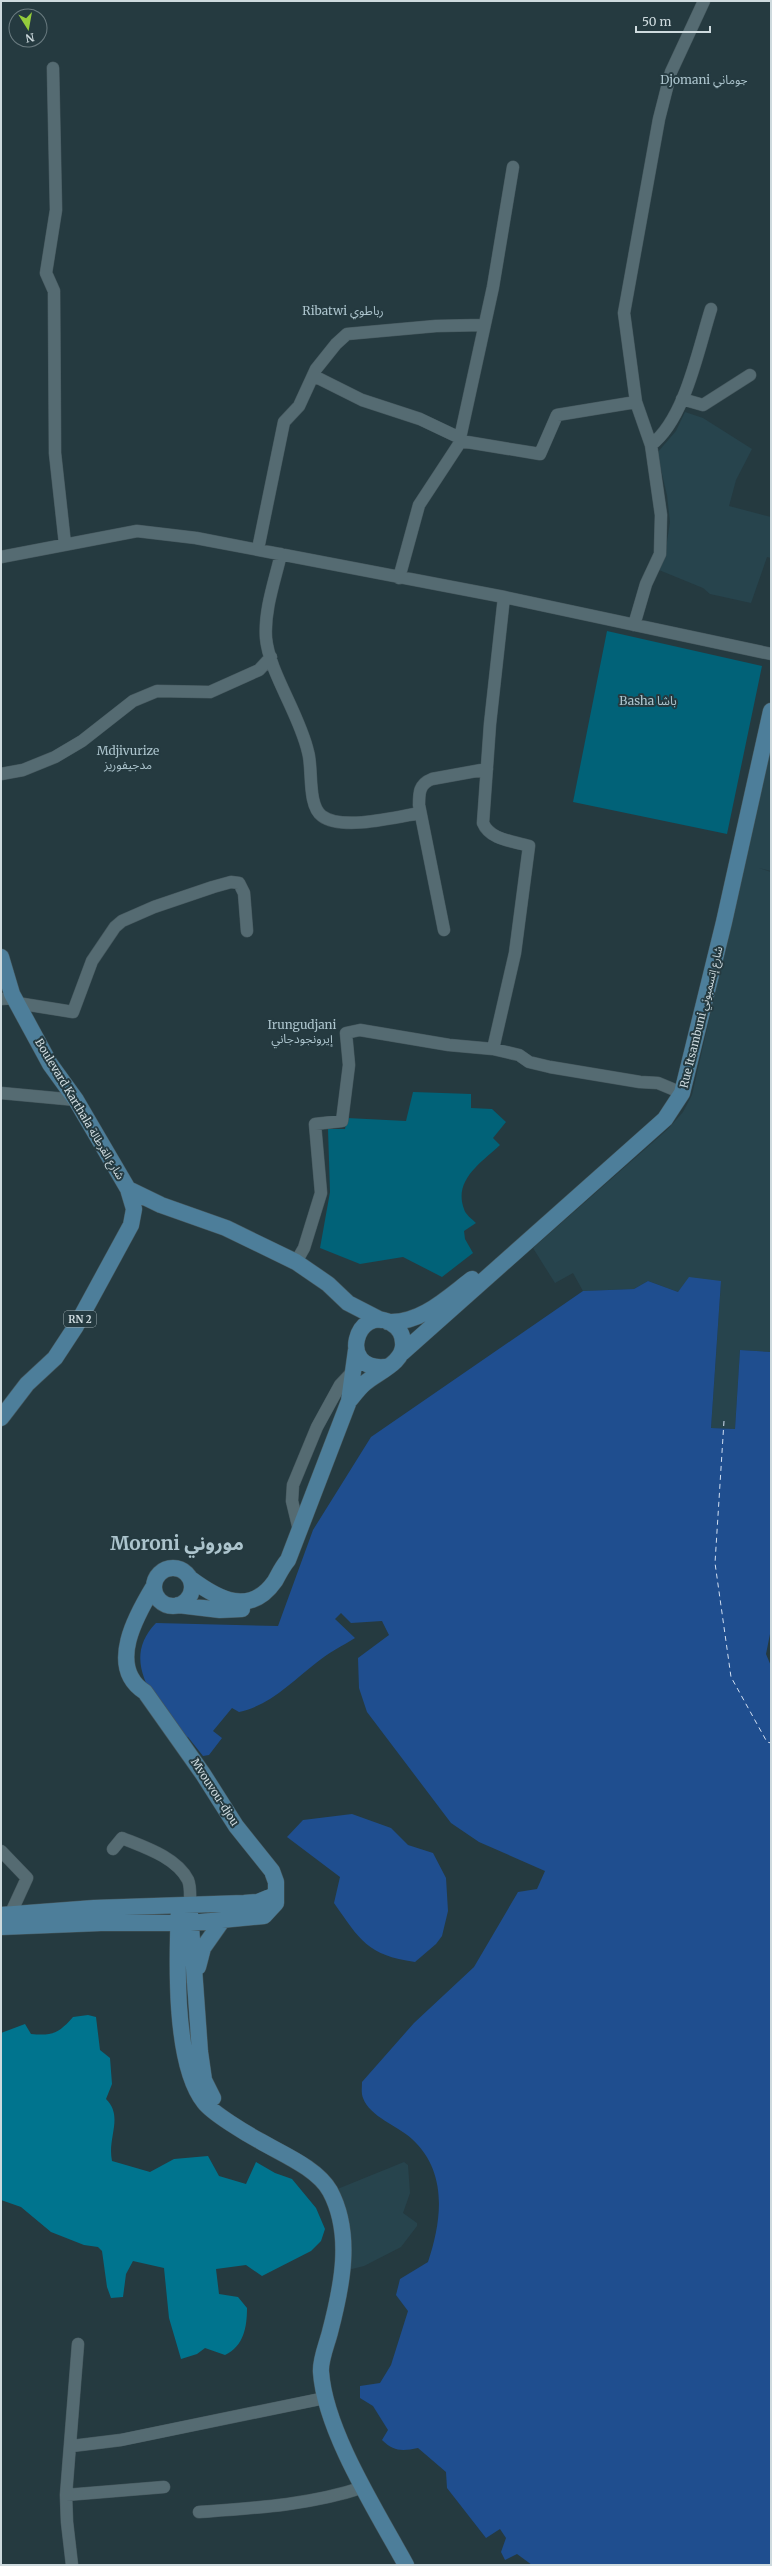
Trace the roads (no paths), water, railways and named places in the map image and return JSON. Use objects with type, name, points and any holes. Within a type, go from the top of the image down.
[{"type":"main road","name":"Rue Itsambuni شارع إتسمبوني","points":[[402,1352],[665,1119],[682,1093],[771,711]]},
{"type":"main road","name":"Boulevard Karthala شارع القرطالة","points":[[1,957],[11,1000],[50,1064],[76,1100],[128,1189],[133,1204],[133,1215]]},
{"type":"main road","points":[[128,1189],[161,1205],[226,1228],[296,1262],[328,1284],[348,1303],[395,1325],[403,1338],[402,1352],[398,1359],[364,1384],[349,1401]]},
{"type":"main road","points":[[133,1215],[161,1205]]},
{"type":"main road","name":"RN 2","points":[[1,1418],[27,1384],[55,1358],[76,1326],[130,1225],[133,1215]]},
{"type":"main road","name":"Rue Itsambuni شارع إتسمبوني","points":[[385,1321],[402,1321],[423,1314],[473,1278],[494,1271]]},
{"type":"main road","points":[[348,1303],[359,1356],[371,1366],[386,1367]]},
{"type":"main road","points":[[288,1560],[288,1572],[285,1582],[277,1593],[264,1602],[235,1610],[174,1606],[157,1597],[154,1586],[159,1574],[170,1568],[182,1570],[191,1579],[227,1601],[247,1601],[260,1596],[268,1588],[288,1560],[349,1401],[357,1342],[367,1324],[385,1321]]},
{"type":"main road","points":[[174,1606],[191,1595],[191,1579]]},
{"type":"main road","name":"Mvouvou-djou","points":[[145,1692],[137,1686],[131,1676],[128,1665],[128,1645],[135,1618],[154,1586]]},
{"type":"main road","name":"Mvouvou-djou","points":[[5,1921],[184,1923],[222,1921],[264,1916],[274,1908],[276,1882],[272,1871],[236,1826],[203,1774],[145,1692],[134,1658],[140,1629],[151,1612],[174,1606]]},
{"type":"main road","points":[[5,1921],[94,1908],[185,1906],[258,1902],[275,1895]]},
{"type":"main road","points":[[185,1906],[178,1990],[182,2034],[189,2068],[201,2098],[205,2104],[246,2134],[308,2169],[330,2191],[340,2216],[343,2229],[340,2294],[320,2369],[325,2398],[335,2428],[364,2487],[406,2565]]},
{"type":"main road","points":[[195,1987],[199,1959],[211,1934],[222,1921]]},
{"type":"main road","points":[[184,1923],[195,1987],[204,2080],[220,2114]]},
{"type":"street","points":[[634,625],[646,584],[660,554],[661,515],[651,446],[636,402],[624,313],[659,119],[671,72],[704,1]]},
{"type":"street","points":[[53,68],[56,210],[46,273],[54,290],[55,453],[66,544]]},
{"type":"street","points":[[399,578],[419,505],[461,440],[483,325],[493,286],[513,167]]},
{"type":"street","points":[[651,446],[661,438],[682,399],[711,309]]},
{"type":"street","points":[[258,549],[284,422],[299,406],[316,369],[347,334],[436,326],[483,325]]},
{"type":"street","points":[[682,399],[703,404],[750,375]]},
{"type":"street","points":[[314,376],[362,400],[420,419],[461,440],[540,454],[557,415],[636,402]]},
{"type":"street","points":[[1,558],[137,531],[258,549],[399,578],[504,597],[771,654]]},
{"type":"street","points":[[281,554],[267,616],[266,637],[271,657],[308,751],[313,800],[318,812],[327,818],[348,822],[420,813]]},
{"type":"street","points":[[493,1049],[518,937],[529,846],[492,835],[486,830],[483,823],[504,597]]},
{"type":"street","points":[[1,774],[23,770],[55,757],[82,741],[133,701],[157,691],[210,692],[259,670],[271,657]]},
{"type":"street","points":[[444,930],[420,813],[419,796],[424,783],[441,776],[487,769]]},
{"type":"street","points":[[11,1000],[73,1012],[92,961],[115,927],[129,918],[154,907],[231,882],[239,883],[244,893],[247,931]]},
{"type":"street","points":[[296,1262],[304,1248],[320,1193],[315,1124],[342,1121],[349,1065],[346,1033],[360,1030],[449,1045],[493,1049],[519,1055],[529,1062],[550,1067],[640,1082],[651,1080],[682,1093]]},
{"type":"street","points":[[1,1093],[76,1100]]},
{"type":"street","points":[[299,1530],[292,1501],[293,1485],[317,1427],[336,1392],[354,1370]]},
{"type":"street","points":[[113,1849],[122,1838],[156,1852],[177,1867],[188,1880],[185,1906]]},
{"type":"street","points":[[1,1851],[28,1878],[5,1921]]},
{"type":"street","points":[[72,2565],[66,2522],[66,2495],[72,2446],[78,2344]]},
{"type":"street","points":[[72,2446],[121,2440],[325,2398]]},
{"type":"street","points":[[66,2495],[164,2487]]},
{"type":"street","points":[[199,2512],[270,2508],[305,2503],[364,2487]]},
{"type":"district","name":"Djomani جوماني","points":[[704,79]]},
{"type":"district","name":"Ribatwi رباطوي","points":[[343,310]]},
{"type":"district","name":"Basha باشا","points":[[648,700]]},
{"type":"district","name":"Mdjivurize مدجيفوريز","points":[[128,757]]},
{"type":"district","name":"Irungudjani إيرونجودجاني","points":[[302,1031]]},
{"type":"district","name":"Moroni موروني","points":[[177,1543]]}]
